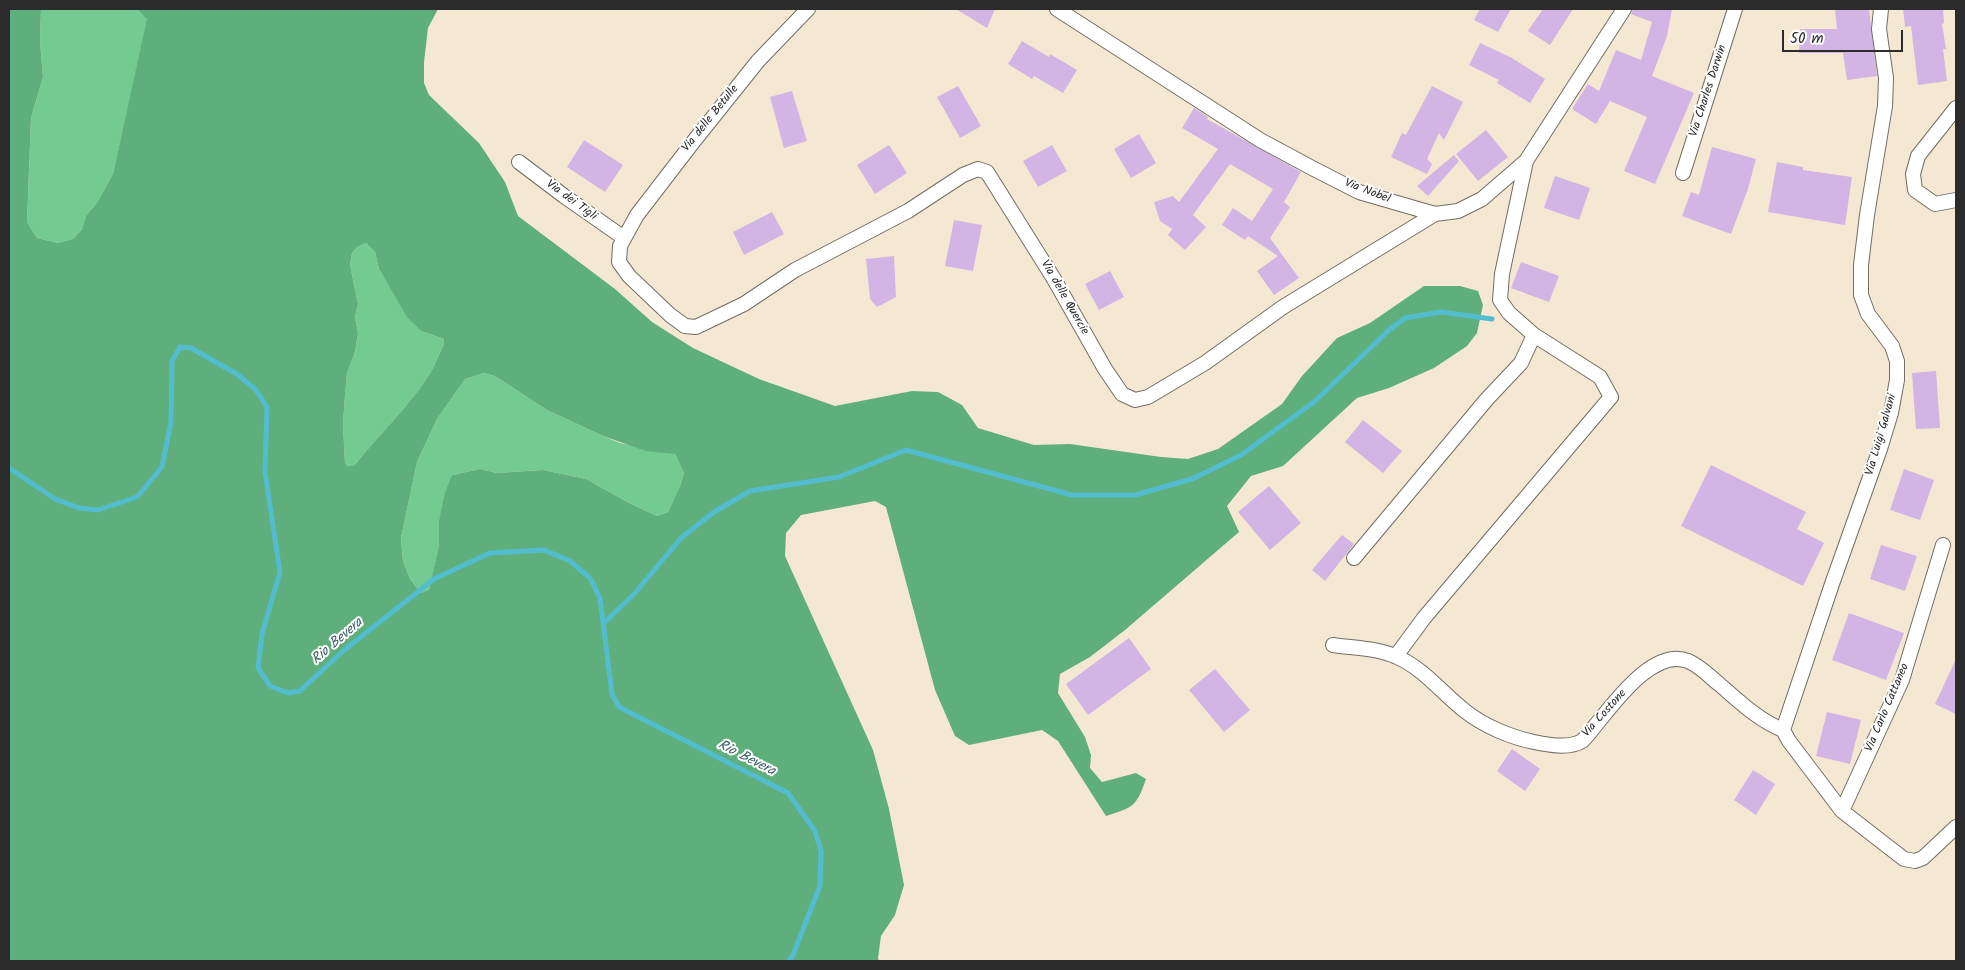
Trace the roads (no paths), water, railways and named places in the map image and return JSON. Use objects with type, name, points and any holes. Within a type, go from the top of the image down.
[{"type":"street","name":"Via delle Betulle","points":[[696,327],[686,326],[670,316],[629,276],[619,262],[620,246],[637,214],[729,97],[758,61],[808,9]]},
{"type":"street","name":"Via Nobel","points":[[1057,9],[1260,140],[1306,165],[1359,192],[1435,214],[1458,211],[1482,199],[1526,161],[1624,9]]},
{"type":"street","name":"Via Charles Darwin","points":[[1683,173],[1735,9]]},
{"type":"street","name":"Via Luigi Galvani","points":[[1783,730],[1880,449],[1897,380],[1897,361],[1892,346],[1868,314],[1861,295],[1861,265],[1867,215],[1885,106],[1886,78],[1879,29],[1881,9]]},
{"type":"street","points":[[1956,108],[1918,156],[1913,174],[1914,190],[1935,204],[1956,200]]},
{"type":"street","points":[[1396,656],[1424,618],[1611,396],[1600,377],[1534,335],[1509,313],[1500,300],[1502,274],[1526,161]]},
{"type":"street","name":"Via dei Tigli","points":[[519,162],[624,238]]},
{"type":"street","name":"Via delle Quercie","points":[[696,327],[744,304],[795,270],[908,211],[963,175],[978,169],[987,172],[1054,279],[1109,376],[1122,394],[1135,400],[1148,397],[1205,363],[1283,307],[1435,214]]},
{"type":"street","points":[[1354,558],[1487,399],[1521,363],[1534,335]]},
{"type":"street","name":"Via Carlo Cattaneo","points":[[1842,811],[1902,680],[1943,545]]},
{"type":"street","name":"Via Costone","points":[[1333,646],[1396,656],[1411,665],[1466,712],[1502,733],[1534,742],[1571,745],[1583,740],[1604,714],[1646,671],[1656,663],[1678,659],[1688,661],[1702,669],[1757,716],[1771,726],[1783,730]]},
{"type":"street","points":[[1783,730],[1789,742],[1842,811],[1904,859],[1915,861],[1923,858],[1956,827]]},
{"type":"waterway","points":[[604,623],[634,594],[681,538],[714,512],[750,491],[839,477],[906,450],[1072,495],[1135,495],[1192,479],[1241,455],[1314,402],[1389,330],[1405,318],[1441,312],[1492,319]]},
{"type":"waterway","name":"Rio Bevera","points":[[9,468],[55,499],[79,508],[98,510],[137,497],[162,467],[171,422],[172,361],[180,347],[191,348],[237,374],[256,390],[267,407],[265,472],[280,572],[262,634],[258,668],[270,686],[288,693],[300,691],[343,651],[434,579],[490,553],[544,550],[570,561],[590,578],[600,598],[612,694],[619,707],[788,793],[815,831],[821,851],[820,886],[789,961]]}]
